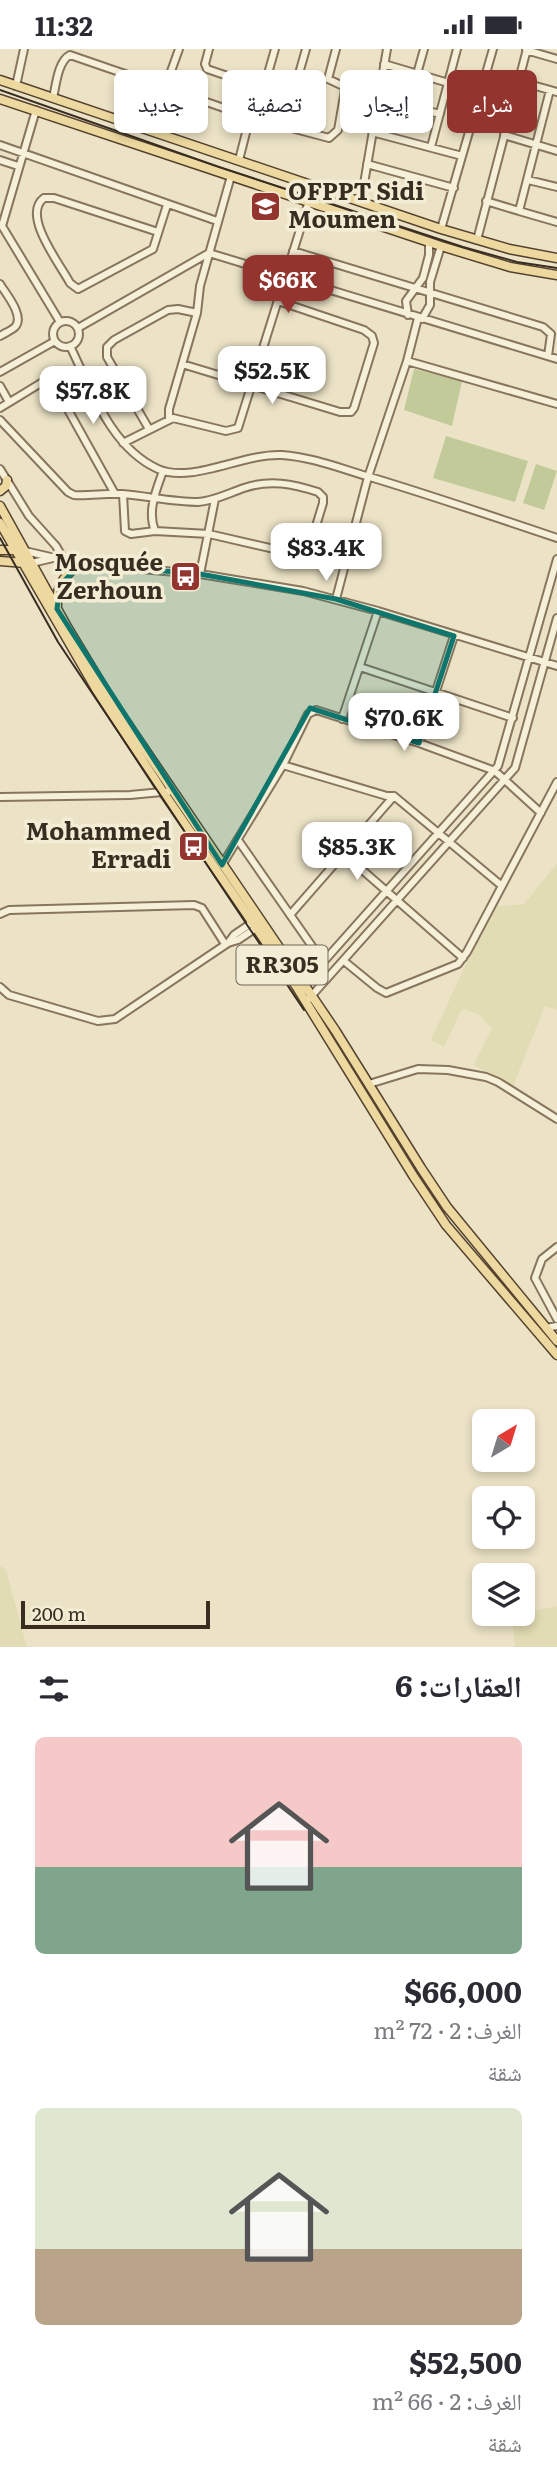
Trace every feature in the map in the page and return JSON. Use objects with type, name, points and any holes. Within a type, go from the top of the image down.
[{"type":"main road","points":[[0,80],[441,229],[557,258]]},
{"type":"main road","points":[[0,99],[441,246],[510,267],[557,275]]},
{"type":"main road","points":[[0,491],[6,486],[8,479]]},
{"type":"main road","name":"RR305","points":[[0,506],[20,550],[90,681],[163,792],[369,1084],[447,1207],[557,1341]]},
{"type":"main road","name":"RR305","points":[[0,523],[20,550]]},
{"type":"main road","points":[[0,549],[20,550]]},
{"type":"main road","points":[[0,561],[27,563]]},
{"type":"main road","name":"RR305","points":[[27,563],[110,698],[222,865],[257,923]]},
{"type":"main road","points":[[57,608],[60,585],[66,575],[81,564]]},
{"type":"main road","name":"RR305","points":[[309,999],[414,1177],[442,1218],[557,1355]]},
{"type":"street","points":[[16,86],[24,49]]},
{"type":"street","points":[[171,70],[179,49]]},
{"type":"street","points":[[209,49],[205,64],[207,69],[222,74]]},
{"type":"street","points":[[268,70],[275,49]]},
{"type":"street","points":[[300,70],[306,49]]},
{"type":"street","points":[[312,133],[329,138],[337,132],[345,90],[343,86],[328,79],[336,50],[325,49]]},
{"type":"street","points":[[383,70],[387,49]]},
{"type":"street","points":[[418,70],[424,49]]},
{"type":"street","points":[[451,70],[457,49]]},
{"type":"street","points":[[487,70],[492,49]]},
{"type":"street","points":[[521,70],[526,50],[557,59]]},
{"type":"street","points":[[53,98],[64,57],[70,55],[114,70]]},
{"type":"street","points":[[384,64],[404,70]]},
{"type":"street","points":[[519,211],[536,145],[554,91],[537,86]]},
{"type":"street","points":[[431,147],[447,87]]},
{"type":"street","points":[[36,110],[1,226],[61,322]]},
{"type":"street","points":[[433,112],[440,114]]},
{"type":"street","points":[[239,160],[247,133]]},
{"type":"street","points":[[361,201],[372,133]]},
{"type":"street","points":[[376,133],[462,156]]},
{"type":"street","points":[[441,229],[469,133]]},
{"type":"street","points":[[477,240],[504,135],[557,151]]},
{"type":"street","points":[[0,145],[217,221]]},
{"type":"street","points":[[0,160],[18,166]]},
{"type":"street","points":[[368,164],[454,188]]},
{"type":"street","points":[[169,419],[169,409],[197,313],[200,286],[231,176]]},
{"type":"street","points":[[528,180],[557,187]]},
{"type":"street","points":[[158,232],[54,198],[44,198],[37,206],[37,224],[76,289],[152,251],[167,205]]},
{"type":"street","points":[[123,443],[169,419],[176,418],[232,431],[240,425],[309,201]]},
{"type":"street","points":[[486,201],[557,222]]},
{"type":"street","points":[[408,315],[406,301],[425,273],[429,242]]},
{"type":"street","points":[[336,599],[368,477],[420,319],[429,309],[429,291],[441,246]]},
{"type":"street","points":[[293,251],[547,329],[551,334],[548,356]]},
{"type":"street","points":[[78,328],[209,253],[557,359]]},
{"type":"street","points":[[0,284],[19,320],[15,327],[0,336]]},
{"type":"street","points":[[182,364],[340,412],[346,413],[354,408],[374,344],[372,336],[364,330],[278,301]]},
{"type":"street","points":[[149,429],[107,357],[107,347],[114,340],[168,310],[197,313]]},
{"type":"street","points":[[55,341],[54,328],[61,322],[70,322],[78,328]]},
{"type":"street","points":[[55,341],[62,346],[70,346],[78,339],[78,328]]},
{"type":"street","points":[[0,372],[55,341]]},
{"type":"street","points":[[70,346],[123,443],[146,463],[163,471],[186,473],[245,458],[282,455],[424,493],[557,538]]},
{"type":"street","points":[[407,361],[557,404]]},
{"type":"street","points":[[0,408],[47,381],[53,382],[119,494],[125,531],[131,534],[155,531],[209,534],[302,553],[310,546],[323,500],[318,492],[272,482],[199,502],[119,494],[77,496],[70,493],[0,420]]},
{"type":"street","points":[[0,386],[9,402]]},
{"type":"street","points":[[0,469],[24,508],[56,546],[64,560]]},
{"type":"street","points":[[155,531],[151,517],[153,498],[163,471]]},
{"type":"street","points":[[200,574],[215,499]]},
{"type":"street","points":[[20,550],[81,564],[200,574],[269,584],[336,599],[557,666]]},
{"type":"street","points":[[27,563],[53,558]]},
{"type":"street","points":[[299,984],[323,962],[495,771],[513,718],[557,558]]},
{"type":"street","points":[[342,719],[378,611]]},
{"type":"street","points":[[309,999],[515,768],[557,618]]},
{"type":"street","points":[[419,743],[454,636]]},
{"type":"street","points":[[359,667],[513,718]]},
{"type":"street","points":[[222,865],[283,765],[308,714],[316,710],[495,771],[541,813]]},
{"type":"street","points":[[283,765],[394,796],[502,885]]},
{"type":"street","points":[[344,961],[386,993],[458,964],[557,782]]},
{"type":"street","points":[[0,797],[173,791]]},
{"type":"street","points":[[290,915],[394,796]]},
{"type":"street","points":[[238,840],[323,962]]},
{"type":"street","points":[[344,854],[463,958]]},
{"type":"street","points":[[0,914],[9,910],[194,905],[202,908],[227,944]]},
{"type":"street","points":[[0,987],[6,993],[20,998],[98,1020],[111,1021],[123,1016],[227,944],[234,935],[257,923]]},
{"type":"street","points":[[369,1084],[418,1069],[448,1070],[486,1077],[557,1119]]},
{"type":"street","points":[[557,1247],[542,1259],[535,1278],[557,1319]]},
{"type":"street","points":[[546,1328],[557,1326]]},
{"type":"highlighted area","points":[[81,564],[200,574],[336,599],[454,636],[419,743],[310,708],[222,865],[66,625],[57,609],[60,585]]},
{"type":"shaded area","points":[[557,863],[557,1010],[545,1006],[513,1086],[473,1065],[492,1029],[477,1013],[462,1009],[444,1047],[431,1040],[492,907],[524,904]]},
{"type":"shaded area","points":[[0,1566],[6,1570],[27,1647],[0,1647]]},
{"type":"shaded area","points":[[557,1606],[557,1647],[515,1647],[513,1626],[535,1626],[535,1610]]},
{"type":"green space","points":[[414,369],[462,381],[452,426],[404,410]]},
{"type":"green space","points":[[446,436],[528,461],[515,502],[433,478]]},
{"type":"green space","points":[[536,464],[557,471],[544,510],[523,503]]},
{"type":"tram line","points":[[0,90],[219,167],[463,247],[517,262],[557,268]]},
{"type":"tram line","points":[[0,538],[58,642],[304,1010]]},
{"type":"place","name":"OFPPT Sidi Moumen","points":[[265,206]]},
{"type":"place","name":"Mosquée Zerhoun","points":[[186,577]]},
{"type":"place","name":"Mohammed Erradi","points":[[194,846]]}]
